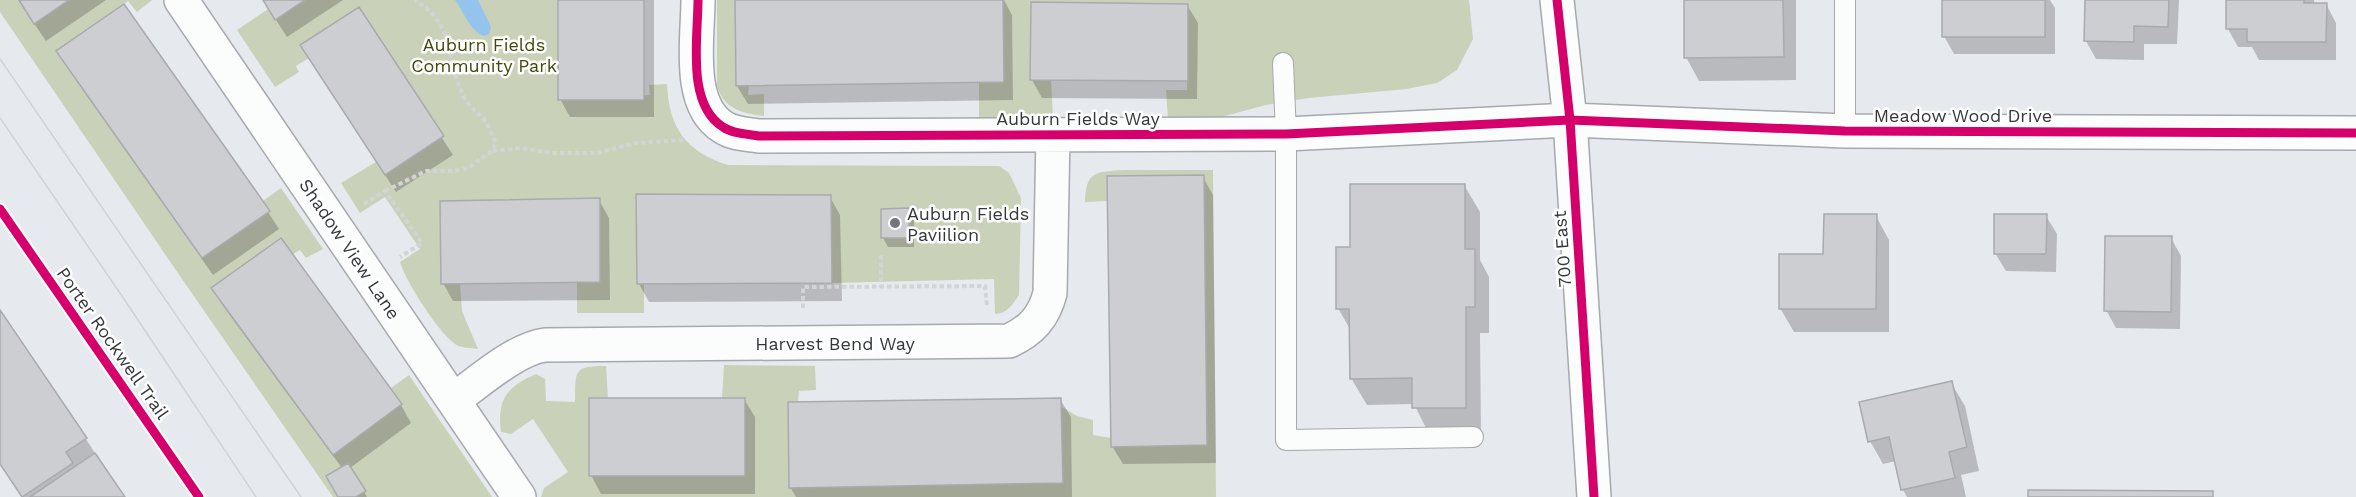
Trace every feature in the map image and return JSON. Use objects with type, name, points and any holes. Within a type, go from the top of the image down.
[{"type":"street","name":"Shadow View Lane","points":[[180,0],[519,497]]},
{"type":"street","name":"Auburn Fields Way","points":[[698,0],[698,88],[702,103],[723,127],[759,136],[1286,134],[1570,120]]},
{"type":"street","name":"700 East","points":[[1557,0],[1570,120],[1594,497]]},
{"type":"street","name":"Meadow Wood Drive","points":[[1570,120],[1845,131],[2356,134]]},
{"type":"street","name":"Harvest Bend Way","points":[[453,400],[518,356],[537,346],[545,345],[1009,341],[1031,329],[1047,304],[1050,293],[1053,135]]},
{"type":"lane","points":[[1845,0],[1845,131]]},
{"type":"lane","points":[[1283,63],[1286,134],[1286,440],[1473,437]]},
{"type":"path","points":[[415,0],[430,10],[439,20],[465,98],[483,119],[496,143],[502,148]]},
{"type":"path","points":[[359,208],[385,191],[426,171],[453,171],[468,168],[492,151],[502,148],[535,149],[550,153],[597,153],[636,143],[690,138]]},
{"type":"path","points":[[492,151],[496,143]]},
{"type":"path","points":[[385,191],[422,243],[397,259]]},
{"type":"path","points":[[881,255],[881,287]]},
{"type":"path","points":[[803,314],[803,287],[985,286],[988,314]]},
{"type":"green space","points":[[0,0],[19,0],[34,23],[69,0],[152,0],[137,12],[128,1],[56,51],[201,258],[263,201],[281,188],[323,249],[306,258],[300,250],[293,254],[280,238],[211,288],[332,454],[402,404],[391,388],[409,375],[492,497],[333,497],[0,12]]},
{"type":"green space","name":"Auburn Fields Community Park","points":[[304,0],[558,0],[644,100],[644,95],[650,95],[649,85],[667,84],[671,113],[683,136],[701,153],[728,165],[999,166],[1009,173],[1021,198],[1019,295],[1006,310],[995,314],[994,279],[832,283],[831,195],[636,194],[637,284],[644,284],[644,313],[577,313],[577,282],[600,281],[599,198],[442,201],[460,284],[462,311],[478,349],[457,345],[440,329],[403,271],[400,262],[420,249],[385,197],[360,213],[341,183],[376,162],[385,175],[444,136],[358,7],[300,45],[309,58],[296,66],[299,72],[275,87],[237,30],[268,9],[276,20]]},
{"type":"green space","points":[[717,0],[735,0],[736,86],[749,85],[748,95],[764,94],[764,116],[748,114],[734,108],[720,93],[717,85]]},
{"type":"green space","points":[[1003,0],[1469,0],[1473,39],[1457,70],[1437,83],[1406,89],[1309,98],[1266,105],[1210,120],[1168,118],[1166,90],[1187,90],[1188,4],[1031,2],[1030,80],[1051,80],[1053,117],[979,118],[979,83],[1004,82]]},
{"type":"green space","points":[[1123,170],[1213,170],[1216,497],[541,497],[544,488],[568,472],[533,419],[511,434],[501,432],[502,403],[517,384],[536,374],[545,379],[546,401],[575,402],[575,383],[578,372],[587,367],[606,366],[608,398],[589,398],[745,476],[745,398],[722,398],[724,365],[815,366],[816,390],[799,391],[798,402],[788,403],[789,488],[1062,483],[1062,407],[1077,416],[1093,420],[1093,435],[1111,438],[1111,446],[1207,445],[1107,176],[1108,201],[1085,202],[1090,179],[1098,173]]},
{"type":"water","points":[[455,0],[478,0],[491,27],[489,34],[484,36],[475,30]]},
{"type":"building","points":[[19,0],[69,0],[34,24]]},
{"type":"building","points":[[263,0],[305,0],[275,20]]},
{"type":"building","points":[[558,0],[644,0],[644,100],[558,100]]},
{"type":"building","points":[[735,0],[1003,0],[1004,82],[736,86]]},
{"type":"building","points":[[1684,0],[1783,0],[1784,57],[1684,58]]},
{"type":"building","points":[[1942,0],[2045,0],[2045,37],[1942,37]]},
{"type":"building","points":[[2085,0],[2169,0],[2168,27],[2134,26],[2134,42],[2084,41]]},
{"type":"building","points":[[2226,0],[2304,0],[2304,3],[2327,3],[2326,42],[2247,42],[2247,29],[2226,29]]},
{"type":"building","points":[[1031,2],[1188,4],[1188,81],[1030,80]]},
{"type":"building","points":[[124,4],[270,211],[202,258],[56,51]]},
{"type":"building","points":[[359,7],[444,136],[385,175],[300,45]]},
{"type":"building","points":[[1204,175],[1207,445],[1111,447],[1107,176]]},
{"type":"building","points":[[1350,184],[1465,184],[1465,249],[1475,249],[1475,307],[1466,307],[1466,408],[1412,408],[1412,378],[1350,379],[1349,309],[1336,309],[1336,247],[1350,247]]},
{"type":"building","points":[[636,194],[831,195],[832,283],[637,284]]},
{"type":"building","points":[[600,198],[600,282],[441,284],[440,201]]},
{"type":"building","name":"Auburn Fields Paviilion","points":[[909,208],[909,238],[881,238],[881,209]]},
{"type":"building","points":[[1824,214],[1877,214],[1876,309],[1779,309],[1779,254],[1823,254]]},
{"type":"building","points":[[1994,214],[2047,214],[2046,254],[1994,254]]},
{"type":"building","points":[[2105,236],[2172,236],[2171,312],[2104,311]]},
{"type":"building","points":[[281,238],[402,404],[333,455],[211,288]]},
{"type":"building","points":[[0,310],[87,438],[66,452],[73,463],[22,497],[0,464]]},
{"type":"building","points":[[1952,381],[1967,447],[1949,452],[1955,478],[1901,490],[1889,437],[1868,442],[1859,402]]},
{"type":"building","points":[[589,398],[745,398],[745,476],[589,476]]},
{"type":"building","points":[[1061,398],[1063,483],[789,488],[788,402]]},
{"type":"building","points":[[95,453],[125,497],[30,497]]},
{"type":"building","points":[[348,463],[366,491],[356,497],[338,497],[326,476]]},
{"type":"building","points":[[2028,490],[2213,491],[2213,497],[2028,497]]},
{"type":"tram line","points":[[0,59],[301,497]]},
{"type":"tram line","points":[[0,118],[256,497]]},
{"type":"cycle path","points":[[698,0],[696,51],[699,87],[703,103],[711,116],[723,127],[759,136],[1286,134],[1570,120],[1845,131],[2356,133]]},
{"type":"cycle path","points":[[1557,0],[1570,120],[1594,497]]},
{"type":"cycle path","name":"Porter Rockwell Trail","points":[[0,209],[199,497]]},
{"type":"place","name":"Auburn Fields Paviilion","points":[[895,223]]}]
